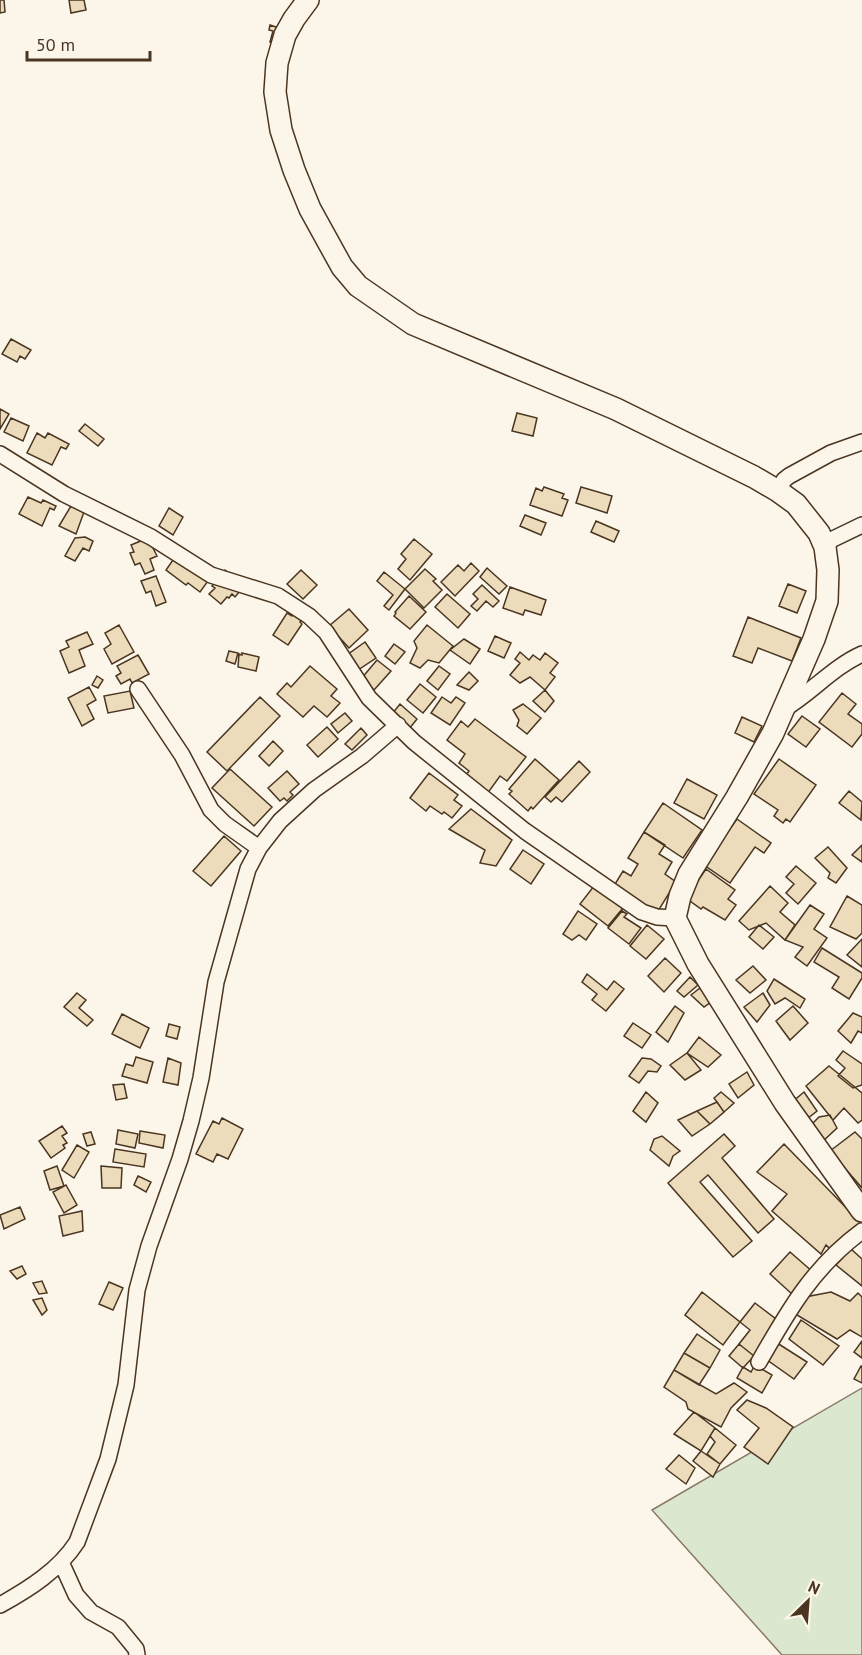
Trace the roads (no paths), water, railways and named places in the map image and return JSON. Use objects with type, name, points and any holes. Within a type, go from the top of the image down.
[{"type":"main road","points":[[308,0],[285,35],[277,63],[275,92],[281,130],[310,209],[342,267],[358,286],[412,324],[616,409],[778,491],[796,504],[819,533],[825,547],[828,570],[827,601],[804,665],[773,733],[689,874],[680,896],[675,918],[698,964],[785,1103],[862,1211]]},
{"type":"street","points":[[778,491],[789,476],[831,453],[862,442]]},
{"type":"street","points":[[0,454],[64,494],[151,537],[211,575],[278,596],[309,616],[326,632],[369,698],[414,742],[525,831],[642,912],[657,917],[675,918]]},
{"type":"street","points":[[825,547],[831,540],[862,525]]},
{"type":"street","points":[[784,709],[803,698],[840,667],[862,654]]},
{"type":"street","points":[[138,689],[182,755],[211,810],[225,824],[259,848]]},
{"type":"street","points":[[0,1605],[55,1569],[77,1542],[108,1459],[126,1385],[137,1290],[149,1246],[186,1140],[201,1078],[216,982],[235,908],[248,869],[259,848],[280,821],[314,790],[362,756],[398,725]]},
{"type":"street","points":[[759,1362],[796,1298],[846,1243],[862,1231]]},
{"type":"street","points":[[62,1562],[76,1595],[91,1612],[118,1627],[136,1648],[137,1655]]}]
